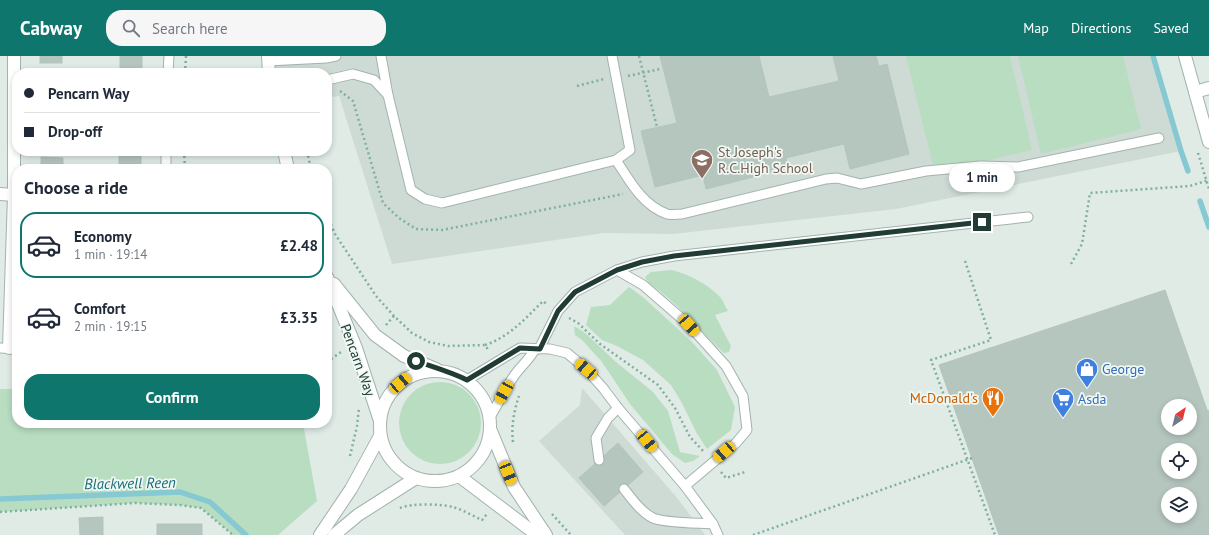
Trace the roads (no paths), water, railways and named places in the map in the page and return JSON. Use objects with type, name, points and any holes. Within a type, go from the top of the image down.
[{"type":"street","points":[[14,56],[14,68]]},
{"type":"street","points":[[1185,56],[1209,142]]},
{"type":"street","points":[[1195,92],[1209,88]]},
{"type":"street","points":[[0,194],[12,195]]},
{"type":"street","points":[[9,348],[12,256]]},
{"type":"street","name":"Pencarn Way","points":[[332,282],[375,335],[404,356],[440,370]]},
{"type":"street","name":"Pencarn Way","points":[[332,288],[356,348],[380,421]]},
{"type":"street","points":[[440,370],[454,373],[467,380],[478,390],[486,403],[490,417],[491,430],[488,445],[481,458],[471,468],[459,476],[445,480],[431,481],[416,478],[400,468],[387,454],[380,436],[380,421],[384,404],[393,389],[406,378],[423,371],[440,370]]},
{"type":"street","points":[[491,430],[514,487],[546,535]]},
{"type":"street","points":[[320,535],[380,436]]},
{"type":"street","points":[[459,476],[537,535]]},
{"type":"street","points":[[334,535],[358,515],[416,478]]},
{"type":"lane","points":[[168,56],[168,68]]},
{"type":"lane","points":[[268,64],[336,56]]},
{"type":"lane","points":[[381,56],[388,95],[411,190],[425,199],[442,203],[616,160],[630,150],[612,56]]},
{"type":"lane","points":[[332,79],[353,74],[374,80],[388,95]]},
{"type":"lane","points":[[616,160],[637,191],[651,205],[668,214],[682,214],[826,179],[837,178],[862,184],[926,171],[980,166],[1018,167],[1159,138]]},
{"type":"lane","points":[[490,417],[511,380],[520,367],[537,349],[558,311],[575,292],[617,270],[642,262],[674,256],[1028,217]]},
{"type":"lane","points":[[617,270],[643,285],[689,325],[726,366],[743,396],[747,430],[736,443],[685,486]]},
{"type":"lane","points":[[467,380],[520,348],[550,349],[567,352],[586,369],[685,486],[713,524],[718,535]]},
{"type":"lane","points":[[599,460],[596,438],[608,418],[618,408]]},
{"type":"lane","points":[[624,489],[639,508],[654,518],[665,521],[713,524]]},
{"type":"waterway","points":[[1153,56],[1188,171]]},
{"type":"waterway","points":[[1200,201],[1209,227]]},
{"type":"waterway","name":"Blackwell Reen","points":[[0,499],[180,492],[210,502],[246,535]]},
{"type":"place","name":"St Joseph's R.C.High School","points":[[702,180]]},
{"type":"place","name":"George","points":[[1087,388]]},
{"type":"place","name":"McDonald's","points":[[993,418]]},
{"type":"place","name":"Asda","points":[[1063,418]]}]
